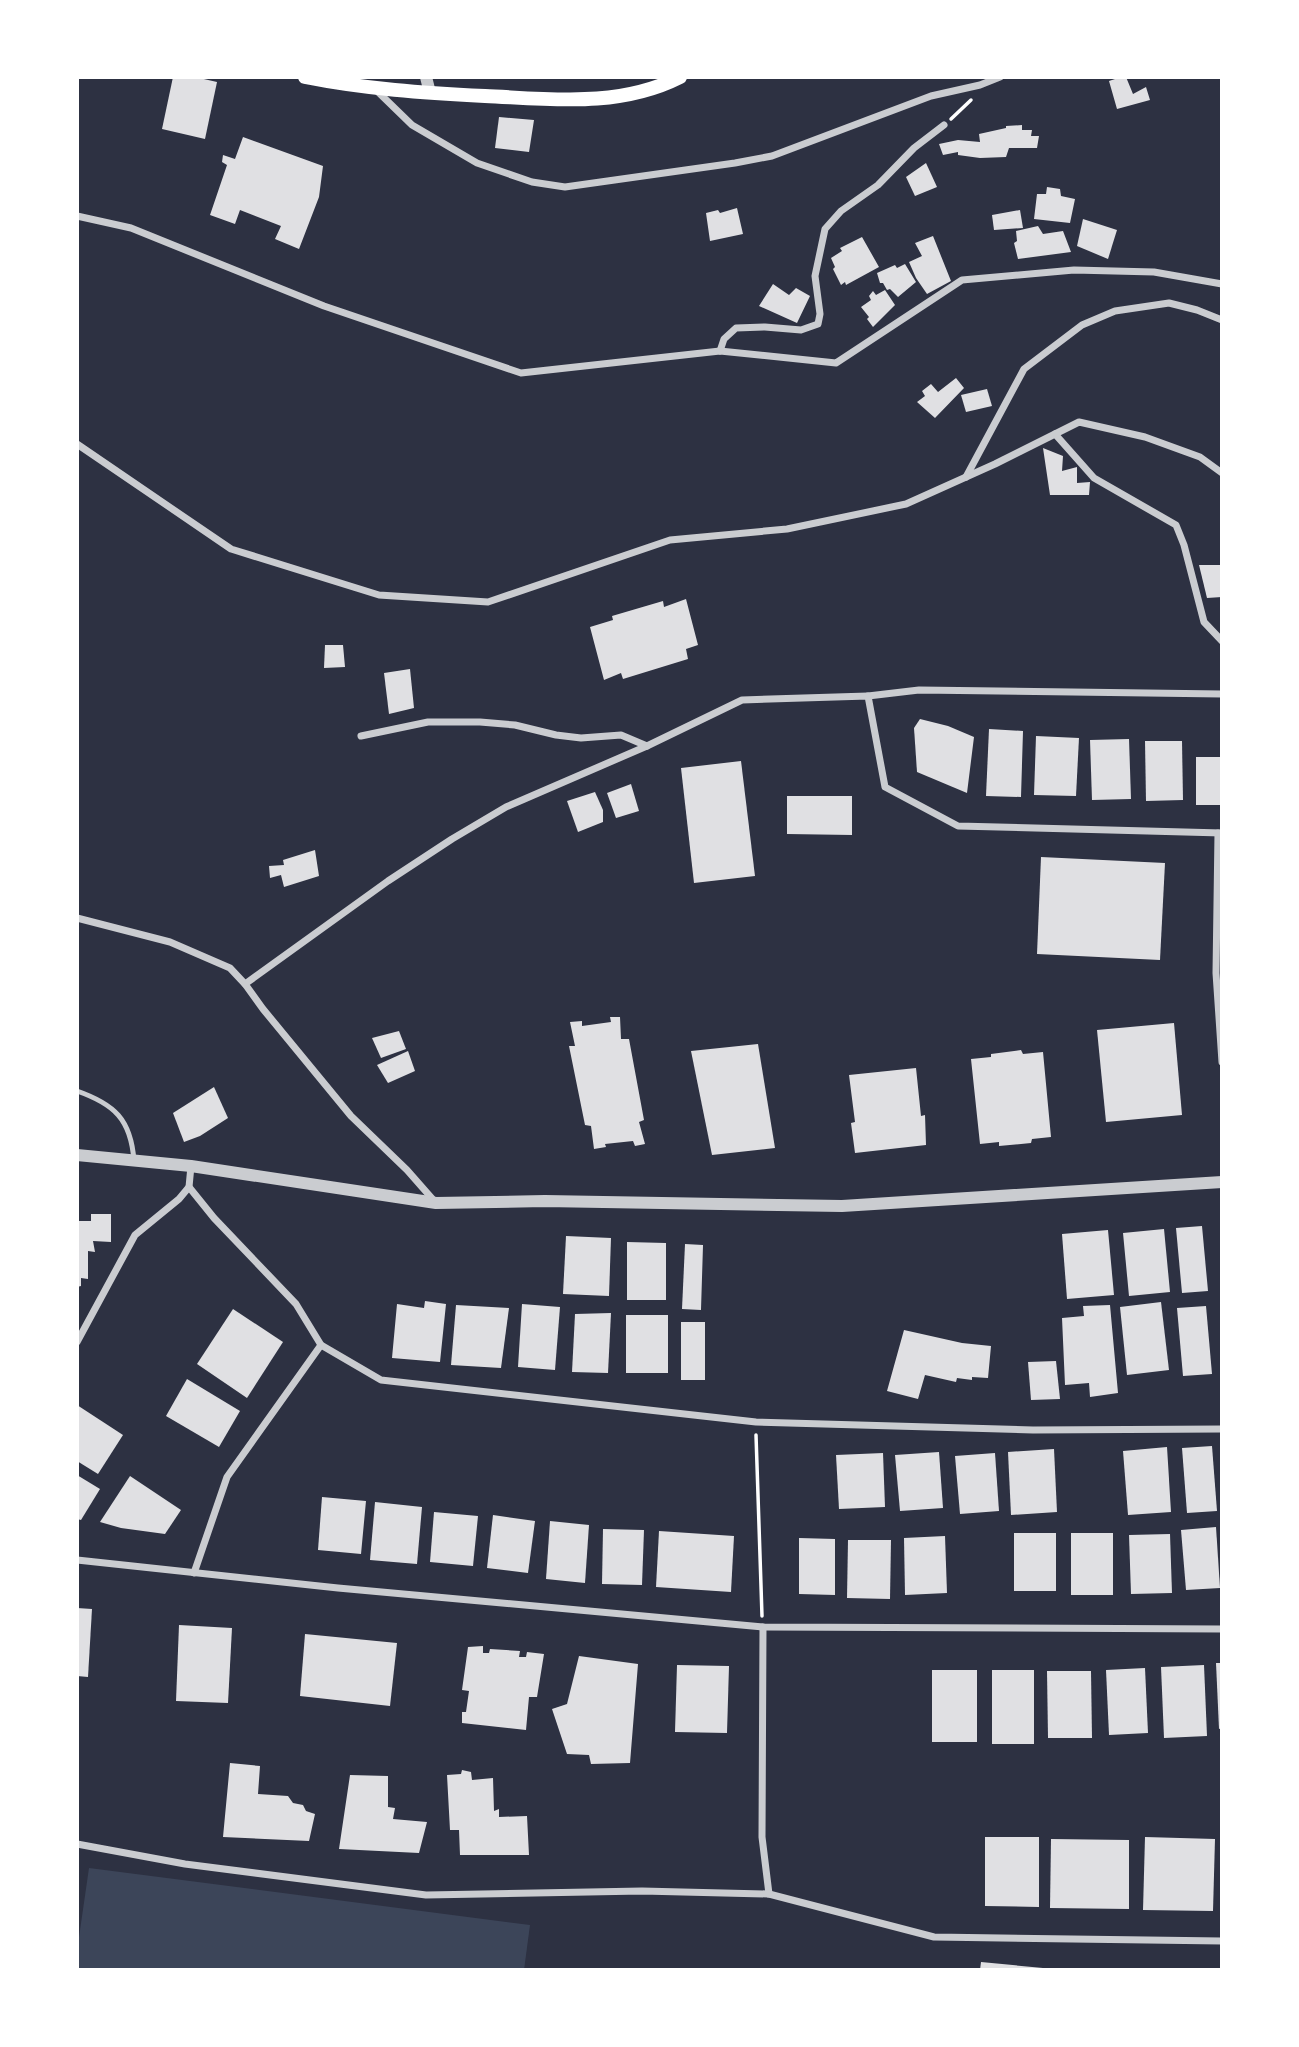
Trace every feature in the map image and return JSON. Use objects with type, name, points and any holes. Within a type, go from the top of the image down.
[{"type":"main road","points":[[304,77],[375,89],[578,101],[626,96],[680,77]]},
{"type":"street","points":[[426,77],[430,93]]},
{"type":"street","points":[[375,89],[412,125],[477,163],[532,182],[565,187],[772,156],[931,96],[980,85],[1000,77]]},
{"type":"street","points":[[720,351],[724,339],[736,328],[801,330],[818,324],[820,314],[815,276],[825,229],[842,211],[878,185],[914,148],[944,125]]},
{"type":"street","points":[[77,216],[131,228],[324,306],[521,373],[720,351],[836,363],[962,280],[1074,270],[1154,272],[1222,284]]},
{"type":"street","points":[[966,477],[1024,369],[1082,325],[1115,311],[1169,303],[1222,320]]},
{"type":"street","points":[[77,444],[231,550],[379,595],[488,602],[670,540],[786,529],[906,504],[1079,422],[1145,437],[1200,457],[1222,474]]},
{"type":"street","points":[[1055,434],[1094,478],[1176,525],[1184,545],[1203,622],[1222,641]]},
{"type":"street","points":[[245,984],[452,838],[506,807],[647,746],[742,700],[868,696],[919,690],[1222,694]]},
{"type":"street","points":[[868,696],[885,788],[958,827],[1220,833],[1216,973],[1222,1062]]},
{"type":"street","points":[[361,736],[428,722],[480,722],[515,725],[556,736],[621,736],[647,746]]},
{"type":"street","points":[[77,918],[170,942],[230,968],[351,1116],[407,1170],[436,1203]]},
{"type":"street","points":[[77,1155],[191,1166],[436,1203],[545,1201],[842,1206],[1222,1182]]},
{"type":"street","points":[[77,1342],[135,1235],[189,1187],[191,1166]]},
{"type":"street","points":[[189,1187],[214,1218],[296,1304],[321,1345],[381,1380],[756,1422],[1033,1430],[1222,1429]]},
{"type":"street","points":[[194,1573],[226,1477],[321,1345]]},
{"type":"street","points":[[77,1560],[763,1627],[1222,1629]]},
{"type":"street","points":[[763,1627],[762,1837],[769,1894]]},
{"type":"street","points":[[77,1844],[186,1864],[426,1895],[642,1891],[769,1894],[934,1937],[1222,1941]]},
{"type":"lane","points":[[77,1091],[100,1099],[117,1113],[130,1134],[134,1161]]},
{"type":"path","points":[[944,125],[969,104]]},
{"type":"path","points":[[756,1422],[763,1627]]},
{"type":"shaded area","points":[[89,1868],[530,1925],[524,1970],[77,1970],[77,1951]]},
{"type":"building","points":[[173,77],[195,77],[217,82],[205,139],[162,129]]},
{"type":"building","points":[[1126,77],[1133,94],[1146,87],[1150,100],[1117,109],[1109,81]]},
{"type":"building","points":[[499,117],[534,120],[529,152],[495,148]]},
{"type":"building","points":[[1022,125],[1022,130],[1032,130],[1031,136],[1039,136],[1037,148],[1009,148],[1006,157],[980,158],[958,155],[958,152],[943,155],[939,144],[958,140],[980,142],[979,134],[1006,126]]},
{"type":"building","points":[[243,137],[323,166],[319,197],[299,249],[275,239],[281,226],[240,210],[235,224],[210,215],[227,165],[222,162],[223,155],[235,159]]},
{"type":"building","points":[[926,163],[937,187],[915,196],[906,177]]},
{"type":"building","points":[[1047,187],[1060,189],[1061,196],[1075,199],[1070,223],[1034,219],[1037,194],[1046,194]]},
{"type":"building","points":[[737,208],[743,234],[710,241],[706,213],[718,210],[720,213]]},
{"type":"building","points":[[1020,210],[1023,228],[994,230],[992,215]]},
{"type":"building","points":[[1083,219],[1117,230],[1108,259],[1077,246]]},
{"type":"building","points":[[1038,226],[1043,234],[1063,231],[1071,252],[1018,259],[1014,243],[1017,241],[1016,231]]},
{"type":"building","points":[[933,236],[951,281],[927,294],[909,262],[922,256],[915,243]]},
{"type":"building","points":[[862,237],[879,267],[846,285],[845,282],[841,285],[831,258],[842,251],[840,248]]},
{"type":"building","points":[[905,264],[916,282],[898,297],[880,283],[877,273],[895,265],[897,268]]},
{"type":"building","points":[[773,284],[789,295],[796,288],[810,296],[797,323],[759,306]]},
{"type":"building","points":[[885,290],[895,305],[873,327],[861,307],[871,300],[869,296],[873,291],[876,295]]},
{"type":"building","points":[[956,378],[964,388],[935,418],[917,402],[925,396],[922,391],[931,384],[938,392]]},
{"type":"building","points":[[987,389],[992,406],[966,412],[961,395]]},
{"type":"building","points":[[1043,448],[1063,456],[1062,471],[1077,467],[1077,483],[1090,482],[1089,495],[1050,495]]},
{"type":"building","points":[[1199,565],[1222,565],[1222,597],[1207,598]]},
{"type":"building","points":[[686,599],[698,645],[686,649],[688,659],[623,679],[621,673],[604,680],[590,627],[613,620],[612,616],[663,601],[664,607]]},
{"type":"building","points":[[325,645],[343,645],[345,667],[324,668]]},
{"type":"building","points":[[410,669],[414,708],[389,714],[384,673]]},
{"type":"building","points":[[920,719],[948,726],[974,737],[967,793],[917,772],[914,728]]},
{"type":"building","points":[[989,729],[1023,731],[1021,797],[986,796]]},
{"type":"building","points":[[1036,736],[1079,738],[1076,796],[1034,795]]},
{"type":"building","points":[[1129,739],[1131,799],[1092,800],[1090,740]]},
{"type":"building","points":[[1145,741],[1182,741],[1183,800],[1146,801]]},
{"type":"building","points":[[1196,757],[1222,757],[1222,805],[1196,805]]},
{"type":"building","points":[[741,761],[755,876],[694,883],[681,768]]},
{"type":"building","points":[[631,784],[639,811],[616,818],[607,793]]},
{"type":"building","points":[[595,792],[603,810],[603,822],[578,832],[567,801]]},
{"type":"building","points":[[787,796],[852,796],[852,835],[787,834]]},
{"type":"building","points":[[315,850],[319,876],[284,887],[281,875],[270,878],[269,866],[284,865],[283,860]]},
{"type":"building","points":[[1041,857],[1165,863],[1160,960],[1037,954]]},
{"type":"building","points":[[610,1017],[620,1017],[621,1039],[629,1039],[644,1120],[639,1122],[645,1144],[635,1146],[633,1141],[605,1144],[606,1147],[594,1149],[591,1126],[585,1125],[569,1046],[575,1046],[570,1022],[582,1021],[582,1026],[611,1022]]},
{"type":"building","points":[[1174,1023],[1182,1115],[1106,1122],[1097,1030]]},
{"type":"building","points":[[399,1031],[406,1049],[381,1058],[372,1038]]},
{"type":"building","points":[[758,1044],[775,1148],[712,1155],[691,1051]]},
{"type":"building","points":[[1021,1050],[1023,1054],[1043,1052],[1051,1137],[1032,1139],[1031,1143],[999,1146],[999,1142],[980,1144],[971,1059]]},
{"type":"building","points":[[408,1051],[415,1071],[388,1083],[377,1065]]},
{"type":"building","points":[[916,1068],[921,1116],[925,1115],[926,1145],[855,1153],[851,1123],[855,1122],[849,1075]]},
{"type":"building","points":[[214,1087],[228,1118],[200,1136],[184,1142],[173,1113]]},
{"type":"building","points":[[91,1214],[111,1214],[111,1242],[93,1241],[95,1252],[88,1251],[88,1279],[81,1278],[81,1286],[77,1287],[77,1221],[91,1221]]},
{"type":"building","points":[[1202,1226],[1208,1291],[1182,1293],[1176,1228]]},
{"type":"building","points":[[1164,1229],[1170,1292],[1129,1296],[1123,1233]]},
{"type":"building","points":[[1108,1230],[1114,1295],[1067,1299],[1062,1234]]},
{"type":"building","points":[[566,1236],[611,1238],[609,1296],[563,1294]]},
{"type":"building","points":[[627,1242],[666,1243],[666,1300],[627,1300]]},
{"type":"building","points":[[685,1244],[703,1245],[701,1310],[682,1309]]},
{"type":"building","points":[[425,1301],[446,1304],[440,1362],[392,1358],[397,1304],[424,1308]]},
{"type":"building","points":[[1161,1302],[1169,1370],[1127,1375],[1120,1307]]},
{"type":"building","points":[[522,1304],[560,1307],[555,1370],[518,1367]]},
{"type":"building","points":[[456,1305],[509,1308],[501,1368],[451,1365]]},
{"type":"building","points":[[1110,1305],[1118,1393],[1090,1397],[1089,1383],[1065,1385],[1062,1318],[1084,1316],[1083,1306]]},
{"type":"building","points":[[1206,1306],[1212,1374],[1183,1376],[1177,1308]]},
{"type":"building","points":[[233,1309],[283,1342],[247,1398],[197,1364]]},
{"type":"building","points":[[611,1313],[608,1373],[572,1372],[575,1314]]},
{"type":"building","points":[[626,1315],[668,1315],[668,1373],[626,1373]]},
{"type":"building","points":[[681,1322],[705,1322],[705,1380],[681,1380]]},
{"type":"building","points":[[904,1330],[962,1343],[991,1346],[988,1378],[957,1378],[956,1382],[925,1375],[918,1399],[887,1391]]},
{"type":"building","points":[[1056,1361],[1060,1399],[1031,1400],[1028,1362]]},
{"type":"building","points":[[187,1379],[240,1411],[219,1447],[166,1416]]},
{"type":"building","points":[[77,1405],[123,1435],[98,1474],[77,1461]]},
{"type":"building","points":[[1212,1446],[1217,1511],[1187,1513],[1182,1448]]},
{"type":"building","points":[[1167,1447],[1171,1512],[1128,1515],[1123,1451]]},
{"type":"building","points":[[1054,1449],[1057,1512],[1011,1515],[1008,1452]]},
{"type":"building","points":[[939,1452],[943,1508],[900,1511],[895,1455]]},
{"type":"building","points":[[883,1453],[885,1507],[839,1509],[836,1455]]},
{"type":"building","points":[[995,1453],[999,1511],[960,1514],[955,1456]]},
{"type":"building","points":[[77,1475],[100,1489],[81,1520],[77,1519]]},
{"type":"building","points":[[130,1476],[181,1510],[165,1534],[100,1522]]},
{"type":"building","points":[[322,1497],[366,1501],[361,1554],[318,1550]]},
{"type":"building","points":[[375,1502],[422,1507],[417,1564],[370,1560]]},
{"type":"building","points":[[434,1512],[478,1516],[473,1566],[430,1562]]},
{"type":"building","points":[[493,1515],[535,1521],[528,1573],[487,1568]]},
{"type":"building","points":[[550,1521],[589,1525],[585,1583],[546,1579]]},
{"type":"building","points":[[1216,1527],[1220,1588],[1186,1590],[1181,1530]]},
{"type":"building","points":[[603,1529],[644,1530],[642,1585],[602,1584]]},
{"type":"building","points":[[659,1531],[734,1536],[731,1592],[656,1587]]},
{"type":"building","points":[[1014,1533],[1056,1533],[1056,1591],[1014,1591]]},
{"type":"building","points":[[1071,1533],[1113,1533],[1113,1595],[1071,1595]]},
{"type":"building","points":[[1170,1534],[1172,1593],[1131,1594],[1129,1535]]},
{"type":"building","points":[[945,1536],[947,1593],[905,1595],[904,1538]]},
{"type":"building","points":[[799,1538],[835,1539],[835,1595],[799,1594]]},
{"type":"building","points":[[848,1540],[891,1540],[890,1599],[847,1598]]},
{"type":"building","points":[[77,1608],[92,1609],[88,1677],[77,1676]]},
{"type":"building","points":[[179,1625],[232,1628],[228,1703],[176,1701]]},
{"type":"building","points":[[305,1634],[397,1643],[390,1706],[300,1696]]},
{"type":"building","points":[[483,1646],[483,1653],[489,1653],[490,1649],[520,1651],[519,1657],[526,1657],[527,1652],[544,1654],[537,1697],[529,1697],[526,1730],[462,1723],[462,1712],[466,1712],[469,1691],[462,1690],[468,1647]]},
{"type":"building","points":[[579,1656],[638,1664],[630,1763],[591,1764],[589,1755],[567,1754],[552,1709],[567,1704]]},
{"type":"building","points":[[1216,1663],[1222,1663],[1222,1728],[1219,1729]]},
{"type":"building","points":[[677,1665],[729,1666],[727,1733],[675,1732]]},
{"type":"building","points":[[1204,1665],[1207,1736],[1164,1738],[1161,1667]]},
{"type":"building","points":[[1145,1668],[1148,1733],[1109,1735],[1106,1670]]},
{"type":"building","points":[[932,1670],[977,1670],[977,1742],[932,1742]]},
{"type":"building","points":[[992,1670],[1034,1670],[1034,1744],[992,1744]]},
{"type":"building","points":[[1047,1671],[1091,1671],[1092,1738],[1048,1738]]},
{"type":"building","points":[[230,1763],[260,1766],[258,1794],[288,1796],[293,1803],[303,1805],[306,1811],[315,1814],[309,1841],[223,1837]]},
{"type":"building","points":[[462,1770],[471,1772],[472,1780],[493,1778],[494,1811],[499,1809],[499,1817],[527,1816],[529,1855],[460,1855],[459,1830],[450,1830],[447,1775],[461,1774]]},
{"type":"building","points":[[350,1775],[388,1776],[388,1807],[395,1808],[393,1819],[427,1822],[419,1853],[339,1849]]},
{"type":"building","points":[[985,1837],[1039,1837],[1039,1907],[985,1906]]},
{"type":"building","points":[[1145,1837],[1215,1839],[1213,1911],[1143,1910]]},
{"type":"building","points":[[1051,1839],[1129,1840],[1129,1909],[1050,1908]]},
{"type":"building","points":[[981,1962],[1043,1968],[1043,1970],[980,1970]]}]
